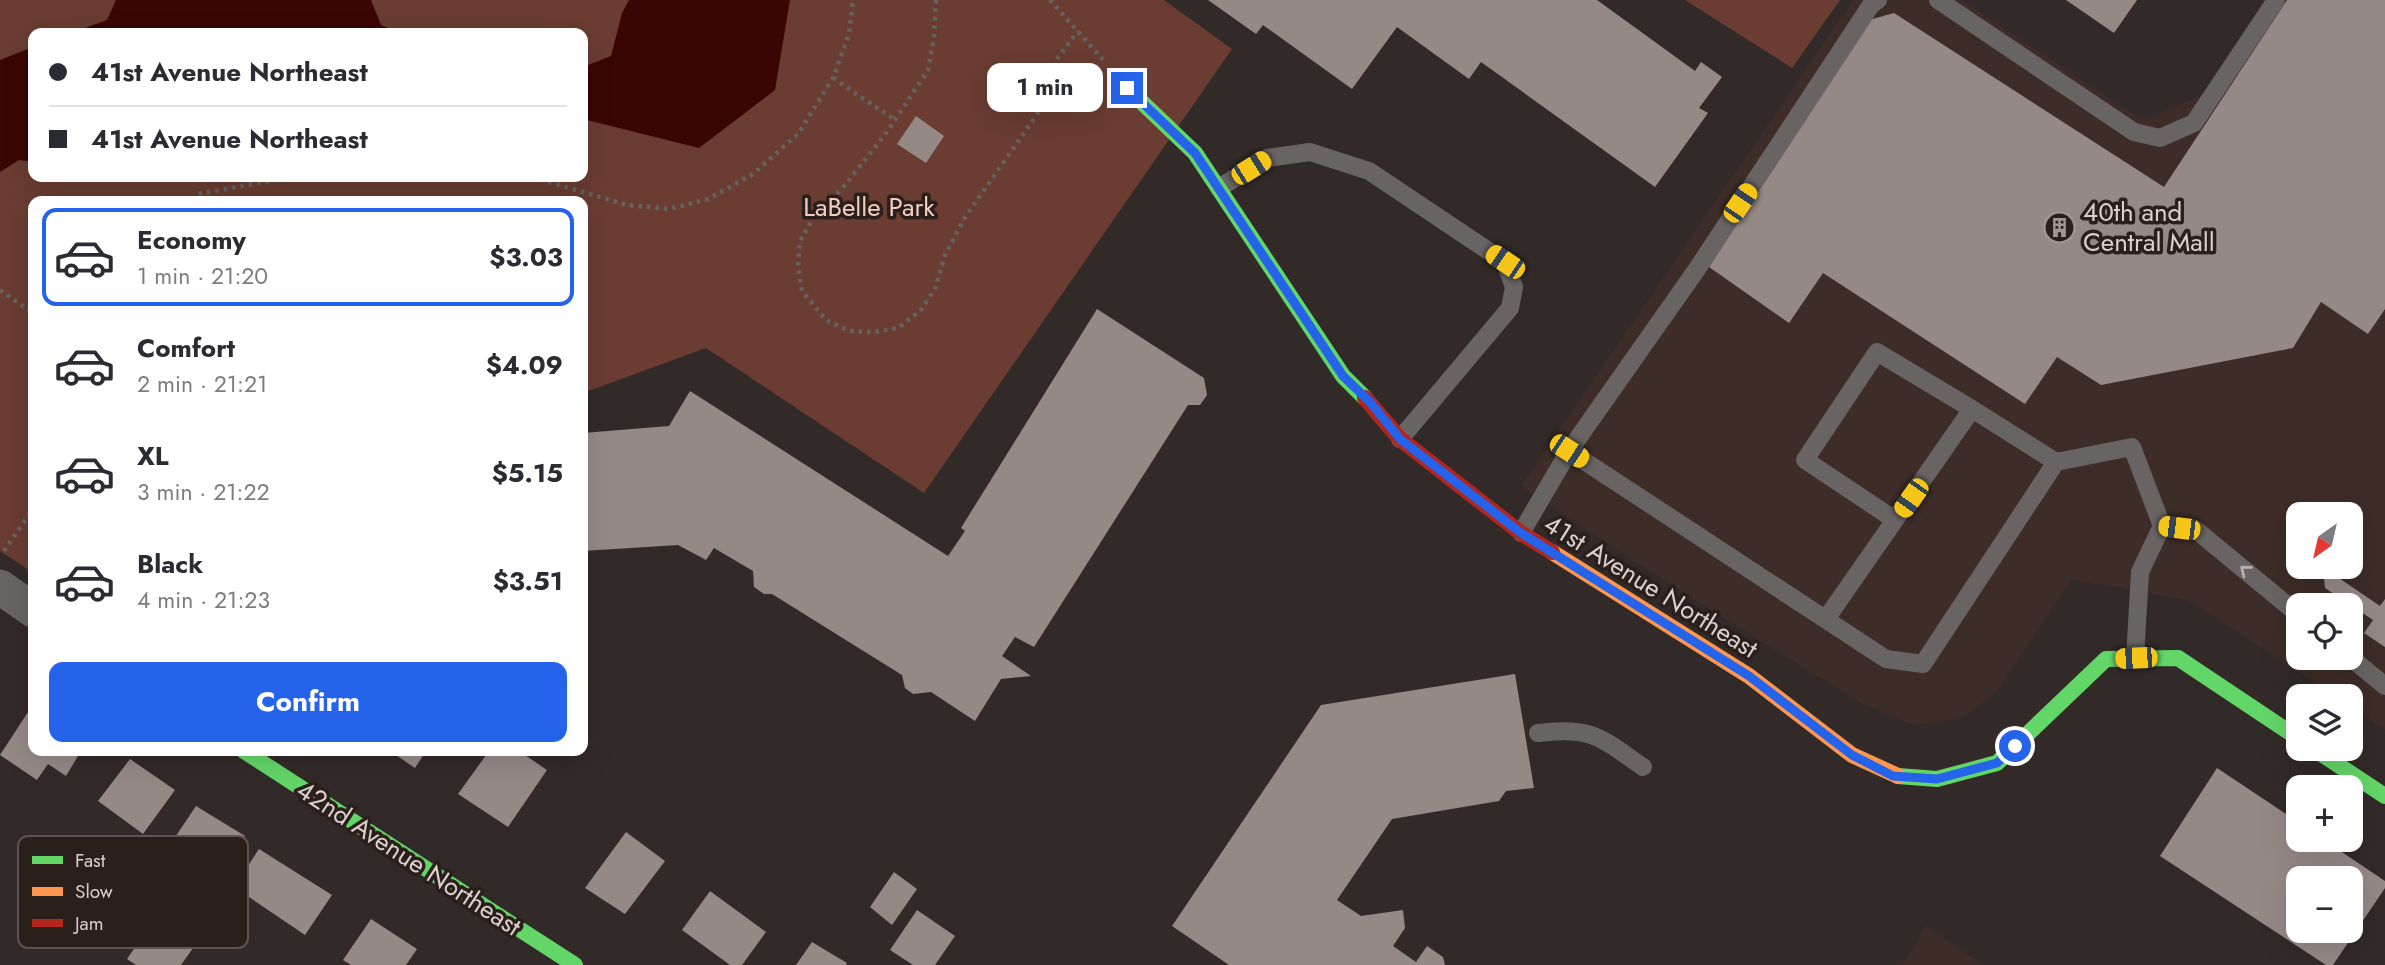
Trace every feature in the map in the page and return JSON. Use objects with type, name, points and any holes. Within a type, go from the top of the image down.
[{"type":"street","name":"41st Avenue Northeast","points":[[1127,88],[1195,153],[1343,376],[1370,402],[1400,439],[1521,533],[1749,676],[1852,755],[1893,776],[1937,779],[1997,763],[2106,659],[2178,658],[2286,730]]},
{"type":"street","points":[[0,587],[28,607]]},
{"type":"street","name":"42nd Avenue Northeast","points":[[252,756],[575,965]]},
{"type":"street","points":[[2332,761],[2385,796]]},
{"type":"lane","points":[[1521,533],[1569,451],[1697,269],[1871,5],[1878,0]]},
{"type":"lane","points":[[1938,0],[2134,132],[2160,138],[2194,123],[2276,0]]},
{"type":"lane","points":[[1219,188],[1267,158],[1310,152],[1369,171],[1505,262],[1514,287],[1510,308],[1400,439]]},
{"type":"lane","points":[[1895,520],[1805,460],[1877,352],[2056,462],[2132,447],[2162,526],[2140,572],[2136,658]]},
{"type":"lane","points":[[1826,620],[1972,409]]},
{"type":"lane","points":[[1569,451],[1886,659],[1923,664],[2056,462]]},
{"type":"lane","points":[[2162,526],[2196,530],[2286,604]]},
{"type":"lane","points":[[2363,667],[2385,685]]},
{"type":"lane","points":[[1538,733],[1567,729],[1599,736],[1643,767]]},
{"type":"path","points":[[549,182],[627,205],[670,209],[708,200],[753,174],[798,134],[833,78],[849,34],[853,0]]},
{"type":"path","points":[[936,0],[934,37],[928,70],[895,120],[845,185],[814,217],[800,241],[798,265],[802,291],[826,320],[849,331],[874,332],[898,328],[920,311],[935,289],[945,256],[964,219],[1040,110],[1054,63],[1078,31]]},
{"type":"path","points":[[1050,0],[1127,88]]},
{"type":"path","points":[[833,78],[895,120]]},
{"type":"path","points":[[197,196],[266,182]]},
{"type":"path","points":[[0,290],[28,310]]},
{"type":"path","points":[[0,557],[28,516]]},
{"type":"shaded area","points":[[116,0],[371,0],[381,25],[388,28],[85,28],[107,20]]},
{"type":"shaded area","points":[[629,0],[790,0],[775,90],[699,148],[588,120],[588,65],[611,56],[622,13]]},
{"type":"shaded area","points":[[1853,0],[1962,0],[2143,121],[2225,85],[2282,0],[2385,0],[2385,730],[2363,716],[2363,684],[2317,684],[2295,670],[2363,670],[2363,593],[2286,593],[2286,664],[2190,601],[2072,579],[1996,692],[1960,719],[1913,725],[1863,704],[1680,591],[1521,486]]},
{"type":"shaded area","points":[[28,49],[28,161],[19,160],[0,172],[0,60]]},
{"type":"shaded area","points":[[1926,926],[1984,965],[1902,965]]},
{"type":"green space","name":"LaBelle Park","points":[[0,0],[1164,0],[1232,49],[924,493],[706,348],[588,391],[588,196],[28,196],[28,570],[0,551]]},
{"type":"green space","points":[[1685,0],[1840,0],[1792,68]]},
{"type":"building","points":[[1208,0],[1597,0],[1695,71],[1701,62],[1722,77],[1699,108],[1708,113],[1655,187],[1481,62],[1469,79],[1397,27],[1352,89],[1263,25],[1256,34]]},
{"type":"building","points":[[2066,0],[2137,0],[2114,33]]},
{"type":"building","name":"40th and Central Mall","points":[[2287,0],[2385,0],[2385,309],[2368,334],[2321,302],[2293,348],[2101,385],[2057,357],[2025,404],[1823,273],[1789,323],[1709,267],[1869,20],[1894,13],[2164,187]]},
{"type":"building","points":[[916,116],[944,136],[926,163],[897,144]]},
{"type":"building","points":[[1097,309],[1204,378],[1207,395],[1200,405],[1188,405],[1034,647],[1015,637],[1002,656],[1031,676],[1001,679],[975,721],[931,692],[913,694],[905,688],[902,675],[772,594],[764,594],[754,587],[753,571],[714,548],[706,560],[678,545],[588,551],[588,433],[669,426],[690,391],[948,556],[965,531],[961,528]]},
{"type":"building","points":[[2324,579],[2340,579],[2361,593],[2332,593],[2325,588]]},
{"type":"building","points":[[2363,594],[2380,606],[2385,599],[2385,647],[2364,633],[2373,620],[2363,613]]},
{"type":"building","points":[[1515,674],[1534,788],[1506,791],[1499,801],[1392,819],[1337,900],[1361,916],[1403,910],[1405,928],[1393,946],[1416,962],[1427,946],[1443,957],[1445,965],[1229,965],[1172,926],[1321,705]]},
{"type":"building","points":[[28,712],[28,756],[78,756],[66,776],[48,764],[37,780],[0,755]]},
{"type":"building","points":[[397,756],[423,756],[415,768]]},
{"type":"building","points":[[485,756],[526,756],[547,770],[508,827],[458,794]]},
{"type":"building","points":[[130,759],[175,790],[143,834],[98,801]]},
{"type":"building","points":[[2217,768],[2286,814],[2286,852],[2342,852],[2363,866],[2286,866],[2286,939],[2160,856]]},
{"type":"building","points":[[196,806],[245,836],[176,836]]},
{"type":"building","points":[[626,832],[665,861],[625,914],[585,888]]},
{"type":"building","points":[[259,849],[332,895],[305,935],[248,896],[248,866]]},
{"type":"building","points":[[2363,866],[2385,881],[2385,888],[2363,921]]},
{"type":"building","points":[[894,872],[917,889],[892,925],[870,907]]},
{"type":"building","points":[[710,891],[766,932],[742,965],[730,965],[682,930]]},
{"type":"building","points":[[917,910],[955,936],[935,965],[913,965],[890,950]]},
{"type":"building","points":[[371,919],[417,949],[406,965],[351,965],[343,960]]},
{"type":"building","points":[[812,942],[847,963],[846,965],[796,965]]},
{"type":"building","points":[[2292,943],[2348,943],[2333,965],[2326,965]]},
{"type":"building","points":[[135,948],[193,948],[181,965],[136,965],[127,959]]},
{"type":"traffic: fast","points":[[1127,88],[1195,153],[1343,376],[1365,398]]},
{"type":"traffic: fast","points":[[1898,776],[1937,779],[1997,763],[2106,659],[2178,658],[2286,730]]},
{"type":"traffic: fast","points":[[252,756],[575,965]]},
{"type":"traffic: fast","points":[[2332,761],[2385,796]]},
{"type":"traffic: slow","points":[[1552,552],[1749,676],[1852,755],[1898,776]]},
{"type":"traffic: jam","points":[[1365,398],[1400,439],[1521,533],[1552,552]]},
{"type":"place","name":"40th and Central Mall","points":[[2060,227]]},
{"type":"route","points":[[1127,88],[1195,153],[1343,376],[1370,402],[1400,439],[1521,533],[1749,676],[1852,755],[1893,776],[1937,779],[1997,763],[2015,746]]}]
